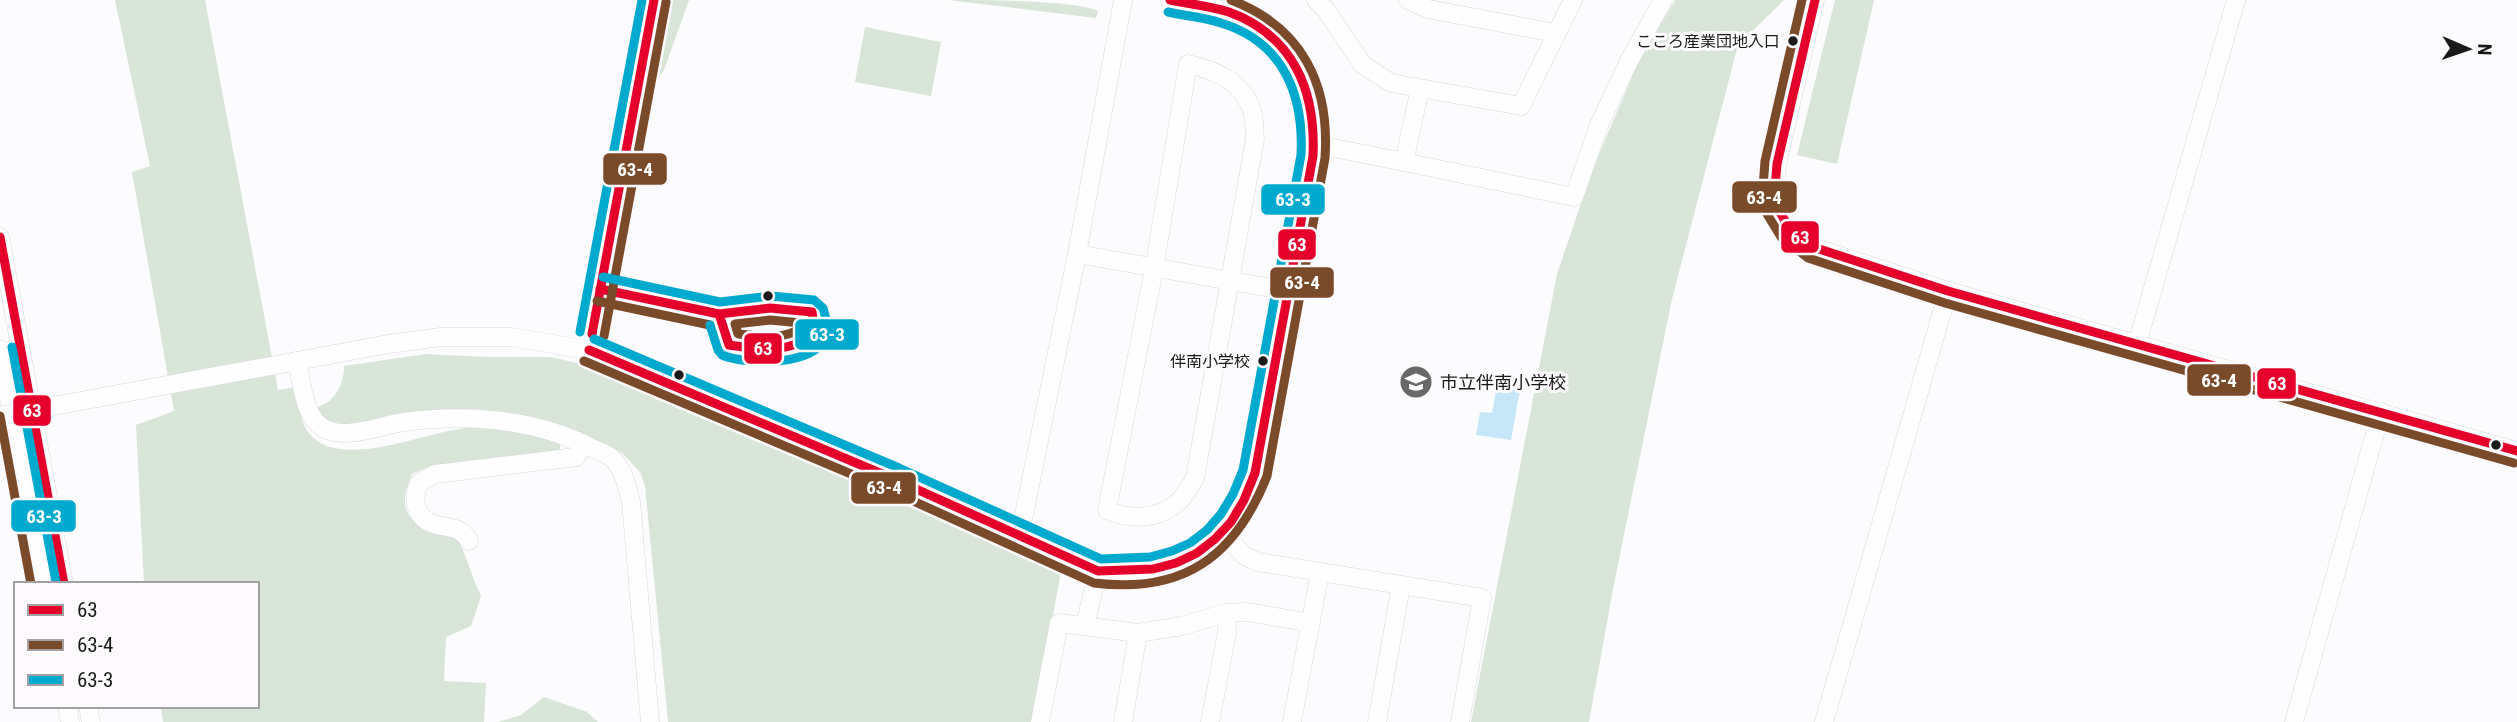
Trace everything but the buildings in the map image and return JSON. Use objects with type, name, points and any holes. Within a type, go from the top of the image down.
[{"type":"street","points":[[589,350],[654,0]]},
{"type":"street","points":[[1020,534],[1077,254],[1123,0]]},
{"type":"street","points":[[0,416],[387,344],[467,336],[522,338],[589,350],[1020,534],[1098,571],[1141,572],[1174,564],[1193,556],[1223,533],[1247,498],[1255,472],[1315,147],[1315,120],[1306,85],[1288,53],[1276,40],[1254,24],[1230,12],[1170,0]]},
{"type":"street","points":[[1316,0],[1326,10],[1363,65],[1391,83],[1521,106],[1573,0]]},
{"type":"street","points":[[1408,0],[1428,9],[1555,33]]},
{"type":"street","points":[[1315,147],[1329,147],[1573,197],[1599,125],[1629,61],[1663,0]]},
{"type":"street","points":[[1815,0],[1777,164],[1775,188],[1778,209],[1790,229],[1813,247],[1948,290],[2517,451]]},
{"type":"street","points":[[2137,344],[2236,0]]},
{"type":"street","points":[[1188,64],[1214,71],[1237,86],[1252,110],[1255,139],[1195,478],[1178,502],[1153,516],[1123,517],[1107,510],[1154,269],[1188,64]]},
{"type":"street","points":[[1404,162],[1420,89]]},
{"type":"street","points":[[0,237],[64,582]]},
{"type":"street","points":[[1077,254],[1289,291]]},
{"type":"street","points":[[1824,722],[1948,290]]},
{"type":"street","points":[[0,349],[44,582]]},
{"type":"street","points":[[297,361],[312,416],[319,425],[328,430],[349,432],[402,422],[459,417],[522,423],[583,443],[611,458],[625,478],[631,502],[650,722]]},
{"type":"street","points":[[2294,722],[2381,412]]},
{"type":"street","points":[[468,541],[455,527],[433,524],[423,518],[415,497],[419,483],[435,474],[576,457],[583,443]]},
{"type":"street","points":[[1223,533],[1245,556],[1258,562],[1482,598],[1460,722]]},
{"type":"street","points":[[1085,625],[1098,571]]},
{"type":"street","points":[[1292,722],[1321,572]]},
{"type":"street","points":[[1377,722],[1401,585]]},
{"type":"street","points":[[1040,722],[1059,623],[1138,633],[1182,626],[1226,613],[1248,612],[1311,623]]},
{"type":"street","points":[[1210,722],[1227,632],[1226,613]]},
{"type":"street","points":[[1123,722],[1138,633]]},
{"type":"green space","points":[[115,0],[205,0],[278,390],[297,387],[306,429],[320,442],[338,449],[360,450],[470,428],[516,432],[560,444],[560,452],[544,456],[432,465],[412,474],[407,489],[405,502],[412,519],[430,529],[456,536],[481,596],[471,626],[446,637],[444,681],[486,683],[484,722],[163,722],[161,708],[259,708],[259,582],[144,582],[136,425],[174,411],[132,172],[150,166]]},
{"type":"green space","points":[[669,0],[689,0],[664,70],[651,91]]},
{"type":"green space","points":[[948,0],[1049,3],[1098,11],[1096,18]]},
{"type":"green space","points":[[1675,0],[1784,0],[1738,45],[1672,299],[1589,722],[1471,722],[1557,274],[1593,168],[1638,63]]},
{"type":"green space","points":[[1835,0],[1874,0],[1837,164],[1797,155]]},
{"type":"green space","points":[[865,27],[941,42],[931,96],[855,82]]},
{"type":"green space","points":[[426,354],[550,357],[582,364],[655,389],[1059,569],[1061,572],[1033,722],[668,722],[645,486],[640,472],[622,453],[593,440],[523,418],[331,425],[314,408],[327,403],[337,393],[344,366]]},
{"type":"green space","points":[[544,697],[587,712],[598,722],[498,722],[521,715]]},
{"type":"water","points":[[1498,380],[1521,384],[1511,440],[1476,435],[1480,412],[1492,413]]},
{"type":"transit line","name":"63-3","points":[[580,332],[642,0]]},
{"type":"transit line","name":"63","points":[[592,334],[654,0]]},
{"type":"transit line","name":"63","points":[[589,350],[894,479],[1098,571],[1153,569],[1176,563],[1197,553],[1231,522],[1255,473],[1313,156],[1313,132],[1305,88],[1285,51],[1270,35],[1229,12],[1170,0]]},
{"type":"transit line","name":"63-4","points":[[584,361],[889,490],[1094,583],[1126,585],[1154,582],[1179,575],[1202,564],[1222,548],[1239,528],[1267,476],[1325,158],[1322,106],[1306,61],[1293,42],[1276,26],[1256,12],[1231,0]]},
{"type":"transit line","name":"63-4","points":[[1802,0],[1765,161],[1763,188],[1767,214],[1781,237],[1808,258],[1945,303],[2514,463]]},
{"type":"transit line","name":"63","points":[[1815,0],[1777,164],[1775,188],[1778,209],[1790,229],[1813,247],[1948,291],[2517,451]]},
{"type":"transit line","name":"63-4","points":[[604,336],[666,2]]},
{"type":"transit line","name":"63-3","points":[[594,339],[899,468],[1101,559],[1150,557],[1190,543],[1207,530],[1221,514],[1243,470],[1301,155],[1301,133],[1293,91],[1285,73],[1260,43],[1221,23],[1168,12]]},
{"type":"transit line","name":"63","points":[[0,237],[64,582]]},
{"type":"transit line","name":"63-3","points":[[603,277],[720,302],[771,296],[814,300],[823,308],[827,335],[821,345],[796,358],[747,361],[722,355],[710,325]]},
{"type":"transit line","name":"63","points":[[600,289],[719,314]]},
{"type":"transit line","name":"63-4","points":[[597,301],[710,325]]},
{"type":"transit line","name":"63","points":[[770,308],[812,312],[815,331],[806,339],[786,347],[763,349],[729,345],[719,314],[770,308]]},
{"type":"transit line","name":"63-4","points":[[770,320],[801,323],[802,327],[779,336],[763,336],[738,334],[735,324],[770,320]]},
{"type":"transit line","name":"63-3","points":[[12,347],[56,582]]},
{"type":"transit line","name":"63-4","points":[[0,416],[31,582]]},
{"type":"place","name":"こころ産業団地入口","points":[[1793,41]]},
{"type":"place","name":"伴南小学校","points":[[1263,361]]},
{"type":"place","name":"市立伴南小学校","points":[[1416,382]]}]
